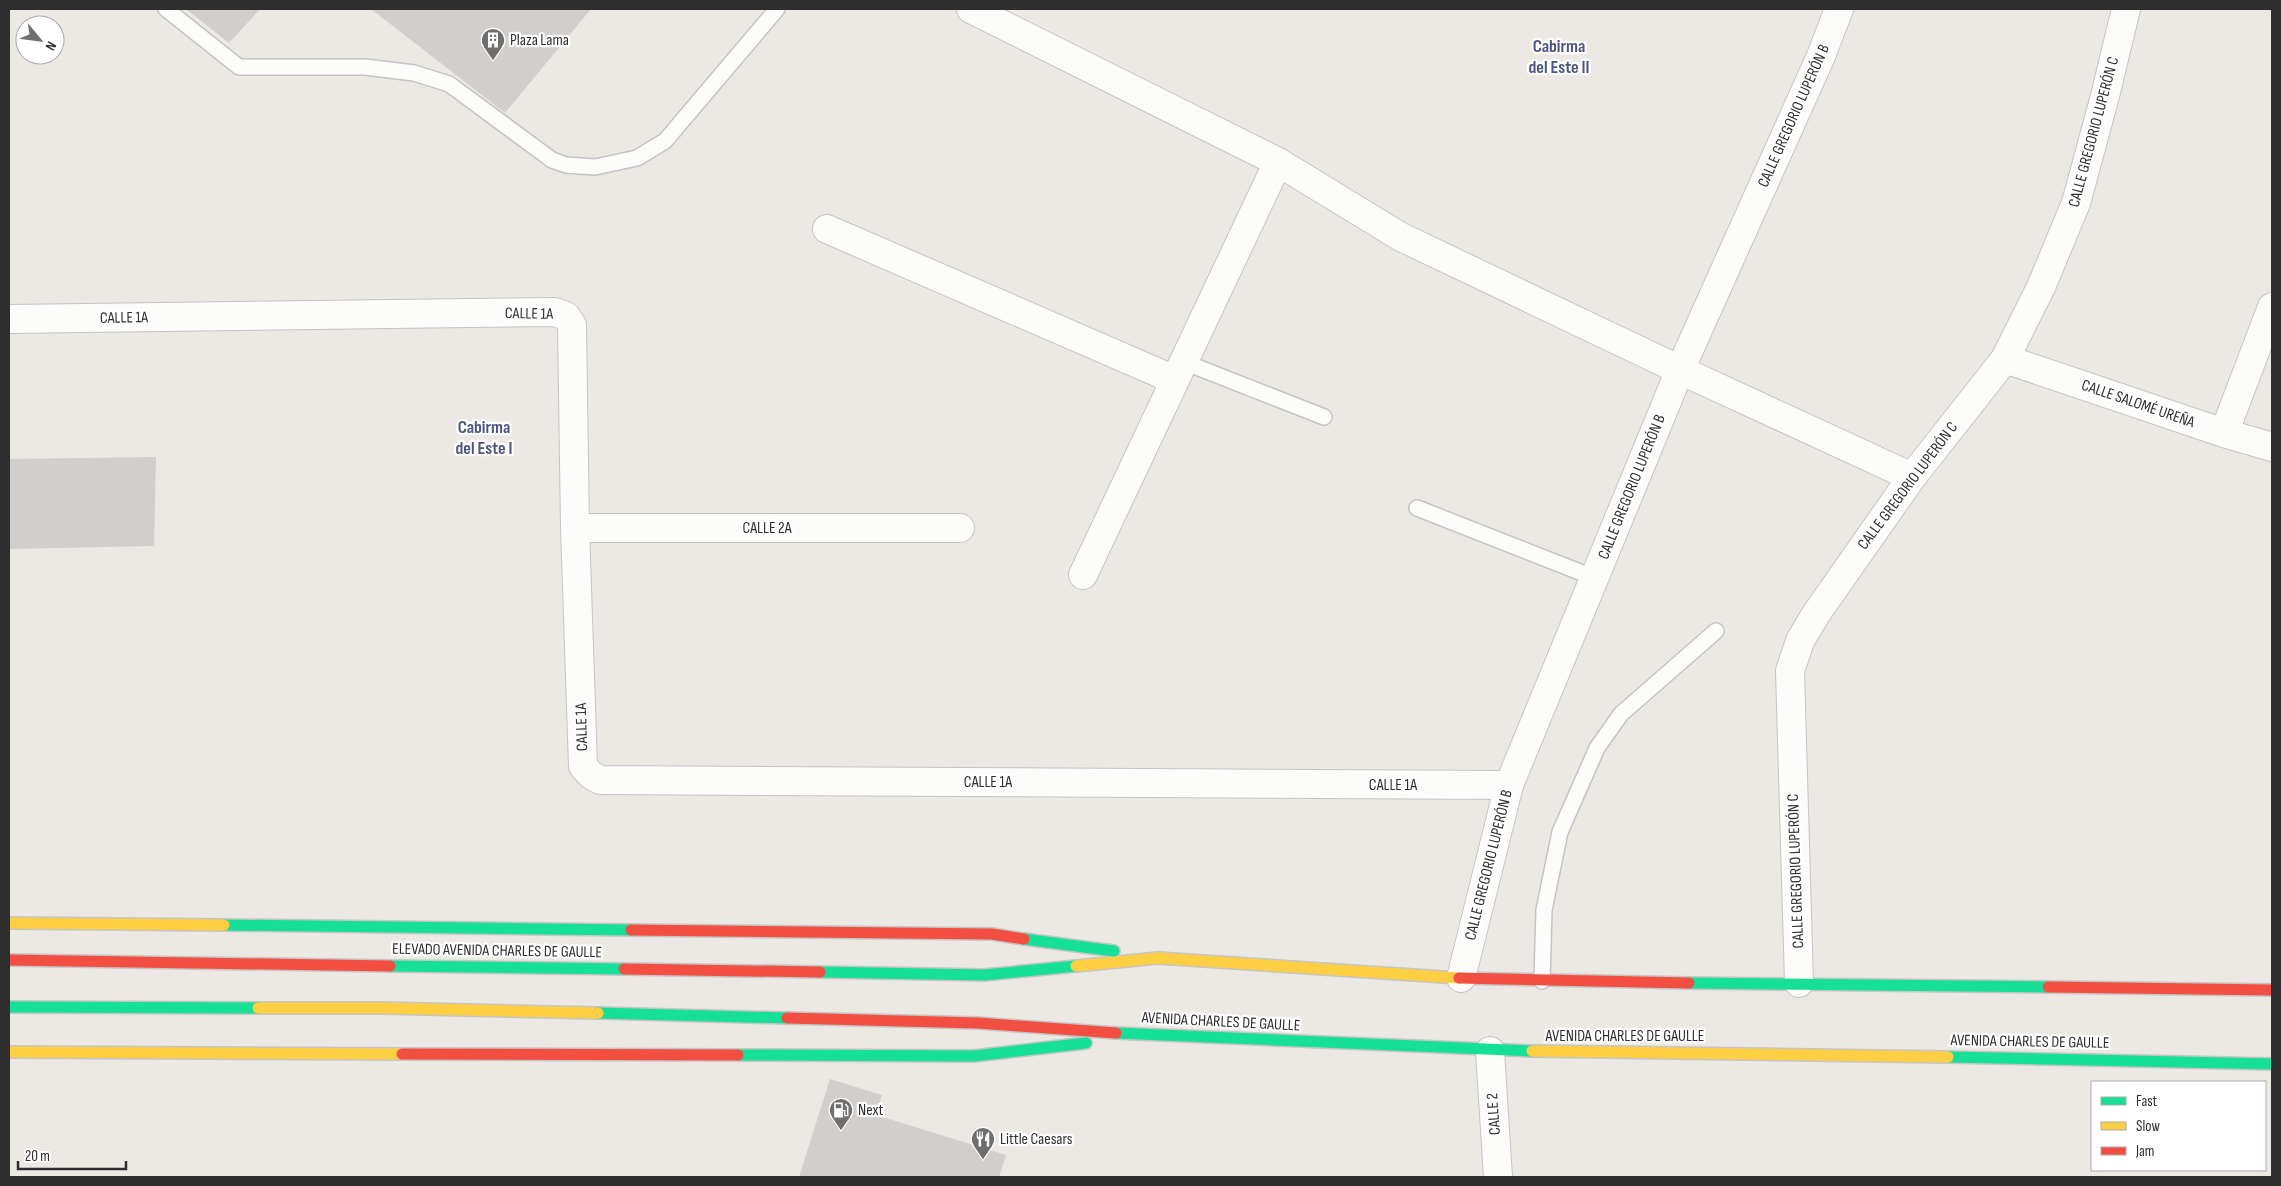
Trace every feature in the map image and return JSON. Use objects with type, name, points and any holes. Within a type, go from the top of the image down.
[{"type":"main road","points":[[9,923],[992,934],[1158,958],[1461,978],[1542,981],[2272,990]]},
{"type":"main road","name":"ELEVADO AVENIDA CHARLES DE GAULLE","points":[[9,960],[984,975],[1158,958]]},
{"type":"main road","name":"AVENIDA CHARLES DE GAULLE","points":[[9,1007],[383,1008],[978,1023],[1149,1035],[1490,1051],[1742,1053],[2272,1064]]},
{"type":"main road","points":[[9,1052],[974,1056],[1149,1035]]},
{"type":"street","points":[[971,9],[1278,162],[1401,237],[1680,370],[1912,477]]},
{"type":"street","name":"CALLE GREGORIO LUPERÓN B","points":[[1461,978],[1509,785],[1680,370],[1822,56],[1839,9]]},
{"type":"street","name":"CALLE GREGORIO LUPERÓN C","points":[[1799,983],[1790,671],[1800,641],[1816,614],[1912,477],[2005,359],[2041,286],[2076,203],[2126,9]]},
{"type":"street","points":[[1083,575],[1278,162]]},
{"type":"street","points":[[827,229],[1180,371]]},
{"type":"street","points":[[2224,432],[2272,307]]},
{"type":"street","name":"CALLE 1A","points":[[9,319],[555,312],[566,316],[572,325],[575,528],[584,766],[591,776],[600,780],[1509,785]]},
{"type":"street","name":"CALLE SALOMÉ UREÑA","points":[[2005,359],[2272,447]]},
{"type":"street","name":"CALLE 2A","points":[[575,528],[960,528]]},
{"type":"street","name":"CALLE 2","points":[[1490,1051],[1498,1177]]},
{"type":"lane","points":[[166,9],[239,67],[365,66],[414,73],[449,84],[552,160],[580,167],[602,166],[636,158],[665,141],[777,9]]},
{"type":"lane","points":[[1180,371],[1324,417]]},
{"type":"lane","points":[[1417,508],[1595,578]]},
{"type":"lane","points":[[1542,981],[1544,910],[1560,832],[1597,748],[1621,714],[1716,631]]},
{"type":"building","points":[[186,9],[260,9],[229,43]]},
{"type":"building","name":"Plaza Lama","points":[[371,9],[591,9],[505,113]]},
{"type":"building","points":[[156,457],[154,546],[9,549],[9,459]]},
{"type":"building","points":[[830,1079],[882,1095],[876,1115],[1006,1155],[999,1177],[799,1177]]},
{"type":"traffic: fast","points":[[224,925],[631,930]]},
{"type":"traffic: fast","points":[[1024,939],[1114,951]]},
{"type":"traffic: fast","points":[[390,966],[624,969]]},
{"type":"traffic: fast","points":[[820,972],[984,975],[1076,966]]},
{"type":"traffic: fast","points":[[1689,983],[2048,987]]},
{"type":"traffic: fast","points":[[9,1007],[258,1008]]},
{"type":"traffic: fast","points":[[598,1013],[787,1018]]},
{"type":"traffic: fast","points":[[1116,1033],[1532,1051]]},
{"type":"traffic: fast","points":[[738,1055],[974,1056],[1086,1043]]},
{"type":"traffic: fast","points":[[1948,1057],[2272,1064]]},
{"type":"traffic: slow","points":[[9,923],[224,925]]},
{"type":"traffic: slow","points":[[1076,966],[1158,958],[1459,978]]},
{"type":"traffic: slow","points":[[258,1008],[383,1008],[598,1013]]},
{"type":"traffic: slow","points":[[1532,1051],[1948,1057]]},
{"type":"traffic: slow","points":[[9,1052],[402,1054]]},
{"type":"traffic: jam","points":[[631,930],[992,934],[1024,939]]},
{"type":"traffic: jam","points":[[9,960],[390,966]]},
{"type":"traffic: jam","points":[[624,969],[820,972]]},
{"type":"traffic: jam","points":[[1459,978],[1689,983]]},
{"type":"traffic: jam","points":[[2048,987],[2272,990]]},
{"type":"traffic: jam","points":[[787,1018],[978,1023],[1116,1033]]},
{"type":"traffic: jam","points":[[402,1054],[738,1055]]},
{"type":"place","name":"Plaza Lama","points":[[493,61]]},
{"type":"place","name":"Next","points":[[841,1131]]},
{"type":"place","name":"Little Caesars","points":[[983,1160]]},
{"type":"district","name":"Cabirma del Este II","points":[[1559,56]]},
{"type":"district","name":"Cabirma del Este I","points":[[484,437]]}]
